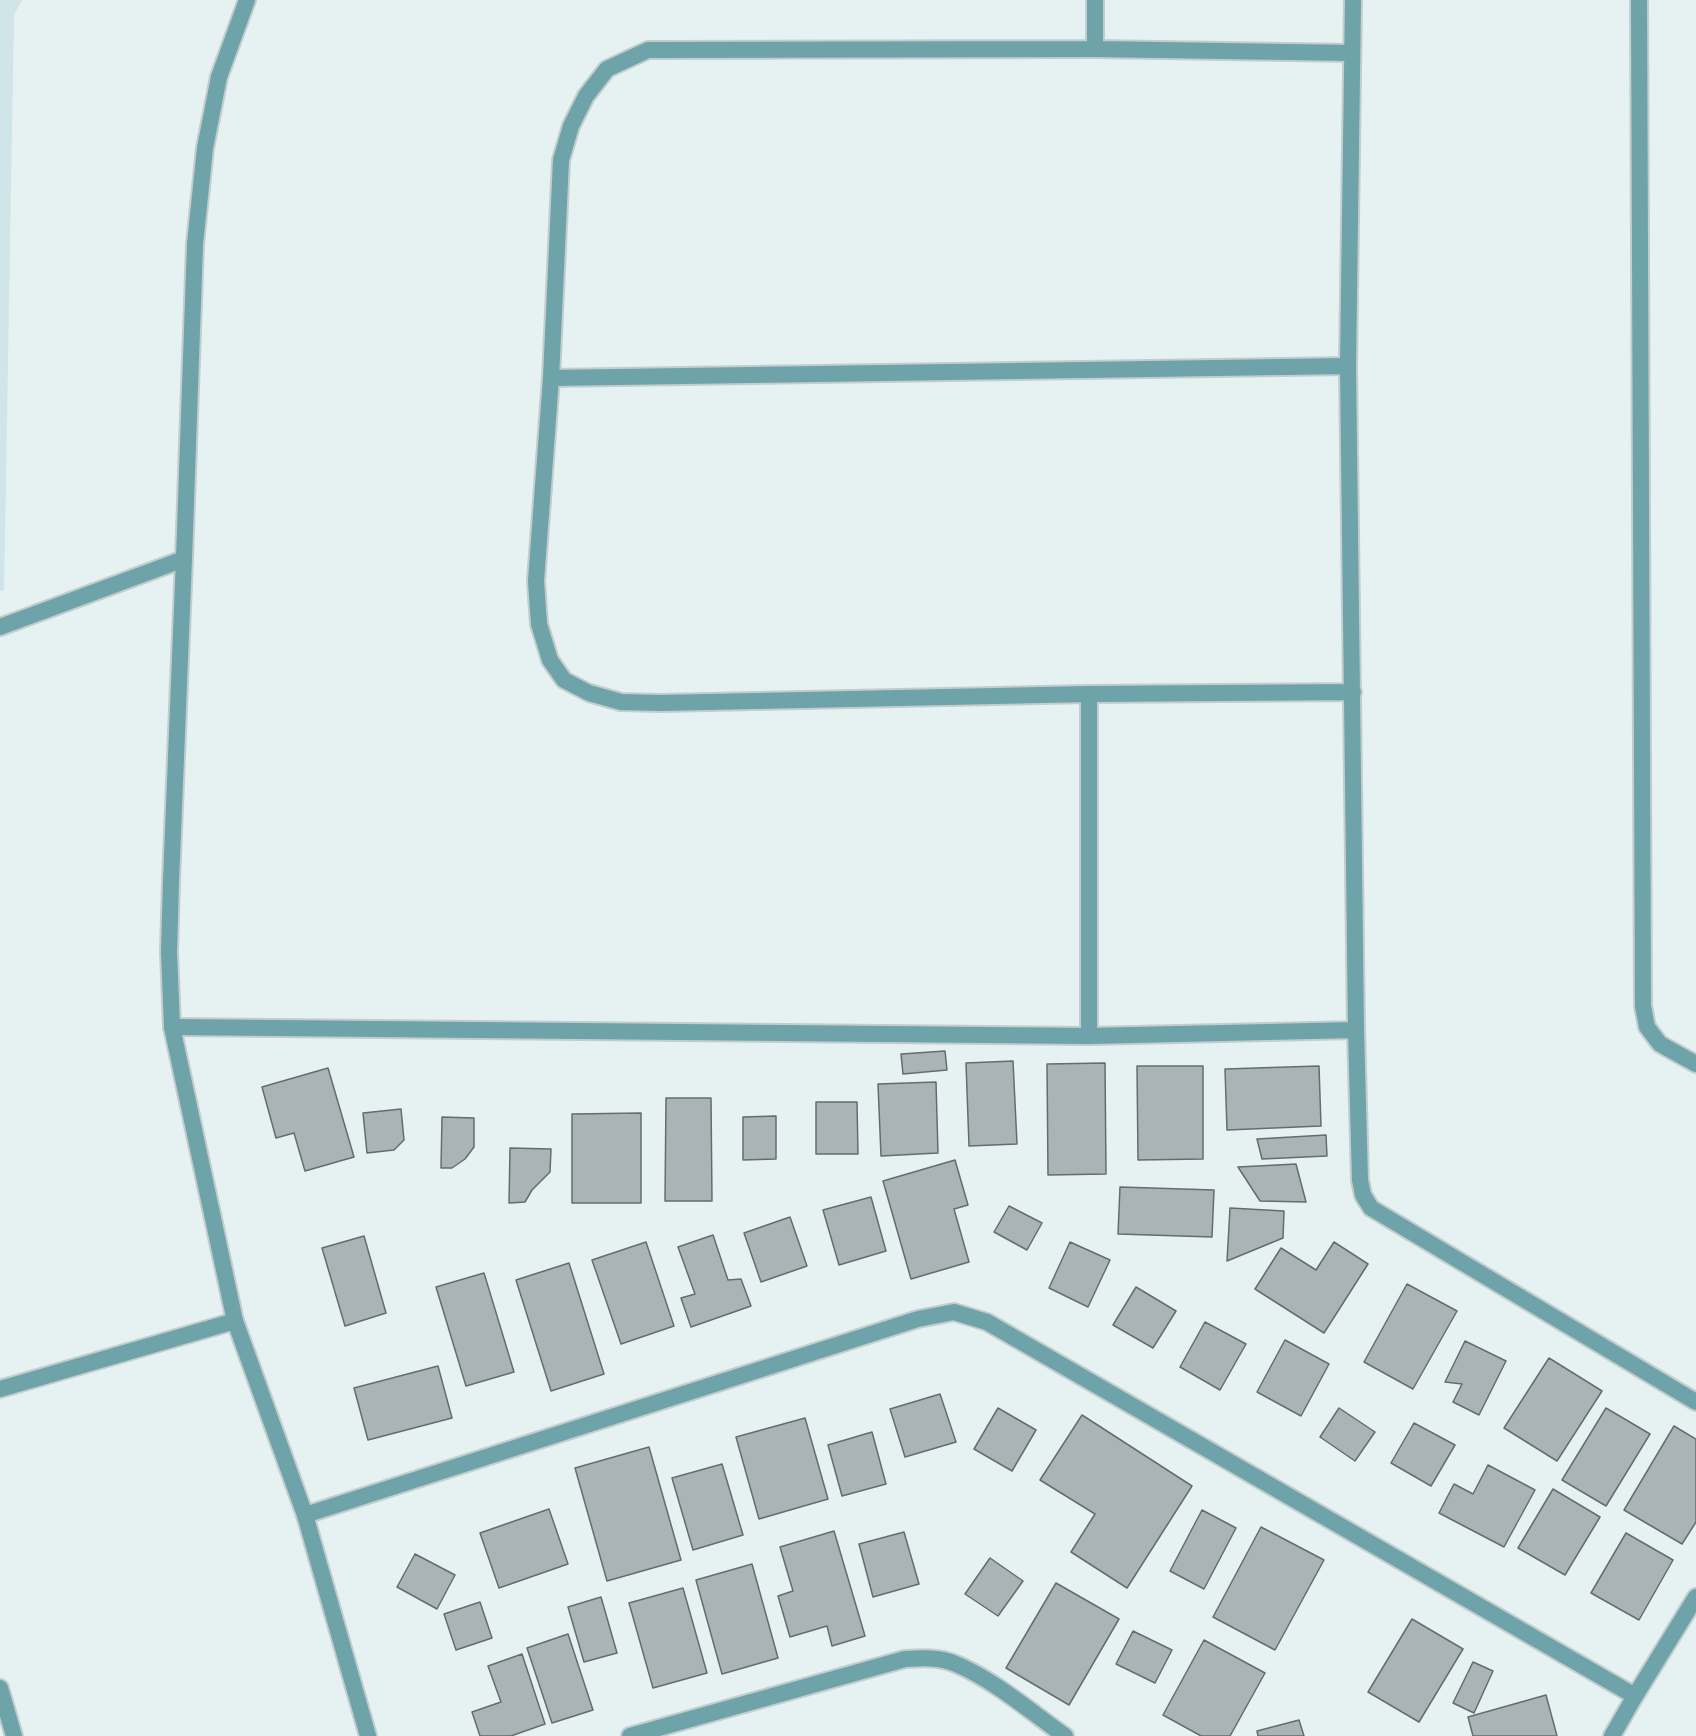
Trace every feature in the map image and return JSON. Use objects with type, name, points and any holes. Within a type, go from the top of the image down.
[{"type":"street","points":[[247,0],[219,77],[205,148],[195,244],[171,881],[169,952],[172,1028],[235,1321],[305,1515],[368,1736]]},
{"type":"street","points":[[1095,0],[1095,49]]},
{"type":"street","points":[[1353,0],[1348,366],[1356,1030],[1360,1180],[1363,1195],[1371,1208],[1696,1402]]},
{"type":"street","points":[[1639,0],[1642,1006],[1647,1026],[1660,1044],[1696,1064]]},
{"type":"street","points":[[1352,53],[1095,49],[648,50],[607,69],[586,96],[571,126],[561,160],[551,378],[536,581],[539,624],[550,660],[564,680],[589,693],[621,702],[1353,692]]},
{"type":"street","points":[[551,378],[1348,366]]},
{"type":"street","points":[[0,627],[184,559]]},
{"type":"street","points":[[1089,694],[1089,1036]]},
{"type":"street","points":[[172,1028],[1089,1036],[1356,1030]]},
{"type":"street","points":[[305,1515],[918,1319],[954,1312],[987,1322],[1635,1696]]},
{"type":"street","points":[[0,1389],[235,1321]]},
{"type":"street","points":[[1612,1736],[1696,1597]]},
{"type":"street","points":[[630,1736],[905,1659],[927,1658],[955,1663],[989,1682],[1065,1736]]},
{"type":"street","points":[[0,1688],[14,1736]]},
{"type":"shaded area","points":[[0,0],[22,0],[14,15],[4,590],[0,591]]},
{"type":"building","points":[[945,1051],[947,1070],[903,1074],[901,1054]]},
{"type":"building","points":[[1013,1061],[1017,1144],[969,1146],[966,1063]]},
{"type":"building","points":[[1105,1063],[1106,1174],[1048,1175],[1047,1064]]},
{"type":"building","points":[[1137,1066],[1203,1066],[1203,1159],[1138,1160]]},
{"type":"building","points":[[1319,1066],[1321,1126],[1227,1130],[1225,1069]]},
{"type":"building","points":[[328,1068],[354,1157],[305,1171],[294,1133],[276,1138],[262,1087]]},
{"type":"building","points":[[936,1082],[938,1153],[881,1156],[878,1084]]},
{"type":"building","points":[[666,1098],[711,1098],[712,1201],[665,1201]]},
{"type":"building","points":[[816,1102],[857,1102],[858,1154],[816,1154]]},
{"type":"building","points":[[401,1109],[404,1140],[394,1150],[367,1153],[363,1113]]},
{"type":"building","points":[[641,1113],[641,1203],[572,1203],[572,1114]]},
{"type":"building","points":[[776,1116],[776,1159],[743,1160],[743,1117]]},
{"type":"building","points":[[442,1117],[474,1118],[474,1147],[465,1159],[452,1168],[441,1168]]},
{"type":"building","points":[[1326,1135],[1327,1156],[1262,1159],[1257,1139]]},
{"type":"building","points":[[510,1148],[551,1149],[550,1172],[532,1190],[525,1202],[509,1203]]},
{"type":"building","points":[[955,1160],[968,1205],[954,1209],[969,1262],[911,1279],[883,1181]]},
{"type":"building","points":[[1296,1164],[1306,1202],[1260,1201],[1238,1167]]},
{"type":"building","points":[[1120,1187],[1214,1190],[1212,1237],[1118,1234]]},
{"type":"building","points":[[871,1197],[886,1251],[839,1265],[823,1210]]},
{"type":"building","points":[[1009,1206],[1042,1223],[1027,1250],[994,1232]]},
{"type":"building","points":[[1230,1208],[1284,1211],[1283,1238],[1227,1261]]},
{"type":"building","points":[[790,1217],[807,1266],[761,1282],[744,1233]]},
{"type":"building","points":[[713,1235],[728,1280],[741,1279],[751,1306],[691,1327],[681,1298],[695,1294],[678,1247]]},
{"type":"building","points":[[364,1236],[386,1313],[345,1326],[322,1248]]},
{"type":"building","points":[[646,1242],[674,1326],[621,1344],[592,1260]]},
{"type":"building","points":[[1070,1242],[1110,1260],[1088,1307],[1049,1288]]},
{"type":"building","points":[[1334,1242],[1368,1264],[1324,1333],[1255,1289],[1281,1248],[1316,1270]]},
{"type":"building","points":[[569,1263],[604,1374],[551,1391],[516,1280]]},
{"type":"building","points":[[484,1273],[514,1372],[466,1386],[436,1287]]},
{"type":"building","points":[[1407,1284],[1457,1311],[1413,1389],[1364,1362]]},
{"type":"building","points":[[1136,1287],[1176,1311],[1153,1348],[1113,1325]]},
{"type":"building","points":[[1205,1322],[1246,1344],[1220,1390],[1180,1367]]},
{"type":"building","points":[[1285,1340],[1329,1364],[1301,1416],[1257,1392]]},
{"type":"building","points":[[1465,1341],[1506,1361],[1479,1415],[1453,1402],[1462,1384],[1445,1382]]},
{"type":"building","points":[[1549,1358],[1602,1391],[1557,1461],[1504,1428]]},
{"type":"building","points":[[438,1366],[452,1418],[368,1440],[354,1388]]},
{"type":"building","points":[[940,1394],[956,1442],[905,1457],[890,1409]]},
{"type":"building","points":[[998,1408],[1036,1430],[1012,1471],[974,1449]]},
{"type":"building","points":[[1339,1408],[1375,1432],[1355,1461],[1320,1437]]},
{"type":"building","points":[[1606,1408],[1650,1434],[1606,1506],[1562,1480]]},
{"type":"building","points":[[1082,1415],[1192,1486],[1127,1588],[1071,1552],[1095,1514],[1040,1480]]},
{"type":"building","points":[[805,1418],[828,1499],[759,1519],[736,1437]]},
{"type":"building","points":[[1414,1423],[1455,1445],[1431,1486],[1391,1463]]},
{"type":"building","points":[[1674,1426],[1696,1439],[1696,1522],[1682,1544],[1624,1510]]},
{"type":"building","points":[[872,1432],[886,1484],[842,1496],[828,1445]]},
{"type":"building","points":[[649,1447],[681,1560],[607,1581],[575,1468]]},
{"type":"building","points":[[722,1464],[743,1535],[693,1550],[672,1478]]},
{"type":"building","points":[[1488,1465],[1535,1490],[1504,1547],[1439,1513],[1454,1484],[1473,1494]]},
{"type":"building","points":[[1553,1489],[1600,1517],[1565,1575],[1518,1548]]},
{"type":"building","points":[[549,1509],[568,1564],[499,1588],[480,1533]]},
{"type":"building","points":[[1202,1510],[1236,1528],[1204,1589],[1170,1571]]},
{"type":"building","points":[[1261,1527],[1324,1560],[1275,1650],[1213,1617]]},
{"type":"building","points":[[834,1531],[865,1636],[832,1646],[827,1626],[790,1637],[778,1596],[793,1591],[780,1547]]},
{"type":"building","points":[[904,1532],[919,1584],[873,1597],[859,1544]]},
{"type":"building","points":[[1626,1533],[1673,1560],[1639,1620],[1591,1593]]},
{"type":"building","points":[[415,1554],[455,1575],[437,1609],[397,1587]]},
{"type":"building","points":[[990,1558],[1023,1581],[998,1616],[965,1594]]},
{"type":"building","points":[[752,1564],[778,1658],[722,1674],[696,1580]]},
{"type":"building","points":[[1056,1583],[1119,1619],[1069,1705],[1006,1668]]},
{"type":"building","points":[[683,1588],[707,1673],[653,1688],[629,1603]]},
{"type":"building","points":[[601,1597],[617,1653],[584,1662],[568,1607]]},
{"type":"building","points":[[480,1602],[492,1638],[456,1650],[444,1614]]},
{"type":"building","points":[[1412,1619],[1463,1649],[1419,1722],[1368,1692]]},
{"type":"building","points":[[1133,1631],[1172,1650],[1155,1683],[1116,1664]]},
{"type":"building","points":[[568,1634],[593,1710],[552,1723],[527,1648]]},
{"type":"building","points":[[1204,1640],[1265,1673],[1230,1736],[1201,1736],[1163,1715]]},
{"type":"building","points":[[522,1654],[545,1724],[511,1736],[480,1736],[472,1712],[501,1702],[488,1666]]},
{"type":"building","points":[[1473,1662],[1493,1671],[1474,1713],[1453,1703]]},
{"type":"building","points":[[1546,1695],[1557,1736],[1473,1736],[1468,1717]]},
{"type":"building","points":[[1299,1720],[1304,1736],[1258,1736],[1257,1731]]}]
